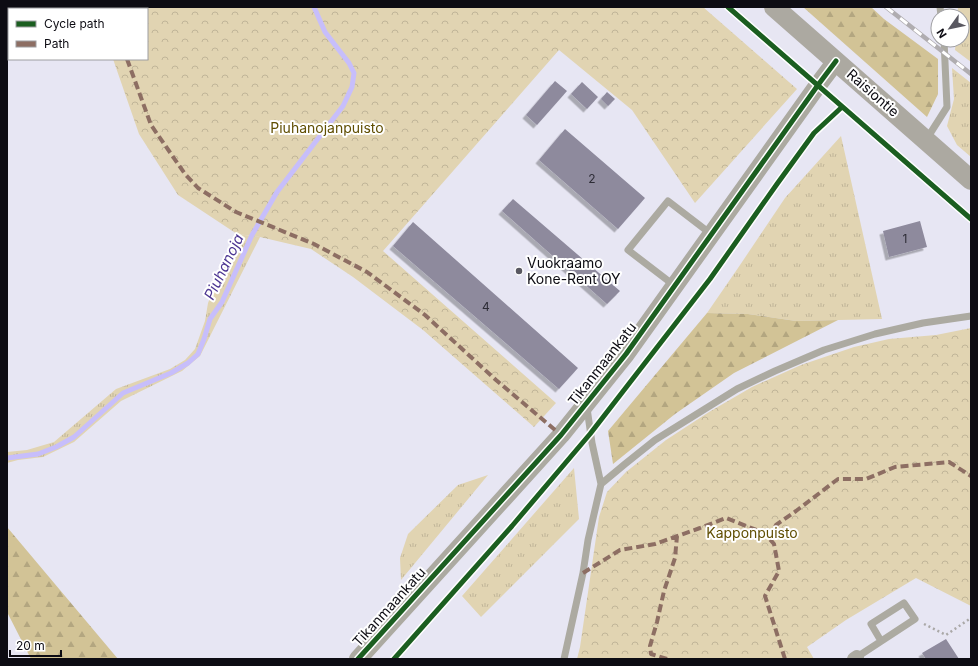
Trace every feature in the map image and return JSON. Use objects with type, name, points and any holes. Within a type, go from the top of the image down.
[{"type":"main road","name":"Raisiontie","points":[[774,7],[971,180]]},
{"type":"street","name":"Tikanmaankatu","points":[[358,659],[561,435],[626,354],[836,62]]},
{"type":"lane","points":[[926,140],[947,107],[944,48]]},
{"type":"lane","points":[[675,286],[628,250],[668,201],[712,234]]},
{"type":"lane","points":[[602,484],[624,464],[655,440],[738,390],[775,371],[824,350],[875,334],[923,323],[971,316]]},
{"type":"lane","points":[[564,659],[590,527],[602,484],[592,443],[586,403]]},
{"type":"lane","points":[[857,658],[915,619],[904,602],[871,624],[882,641]]},
{"type":"path","points":[[915,619],[946,635],[971,618]]},
{"type":"green space","name":"Piuhanojanpuisto","points":[[703,7],[797,89],[695,203],[632,110],[559,50],[383,251],[556,403],[534,427],[423,330],[353,277],[311,249],[260,237],[237,234],[178,195],[139,134],[113,60],[148,60],[148,8],[96,8]]},
{"type":"green space","points":[[803,7],[871,7],[884,19],[938,59],[938,94],[927,117]]},
{"type":"green space","points":[[971,7],[971,62],[955,50],[955,48],[970,48],[970,8],[958,8]]},
{"type":"green space","points":[[952,68],[971,83],[971,157],[957,145],[947,126],[954,99]]},
{"type":"green space","points":[[841,136],[882,319],[796,321],[748,314],[707,313],[785,198]]},
{"type":"green space","points":[[237,234],[260,237],[200,356],[182,371],[121,401],[74,442],[43,457],[7,463],[7,452],[27,450],[54,442],[116,389],[170,369],[185,360],[195,349],[205,321],[208,303]]},
{"type":"green space","points":[[707,313],[748,314],[796,321],[838,320],[734,373],[675,414],[613,464],[608,431]]},
{"type":"green space","name":"Kapponpuisto","points":[[971,328],[971,606],[916,578],[846,620],[807,647],[814,659],[577,659],[599,517],[607,492],[626,472],[666,440],[709,412],[752,387],[801,365],[854,347],[889,339],[936,335]]},
{"type":"green space","points":[[574,468],[579,519],[481,617],[462,596]]},
{"type":"green space","points":[[488,475],[401,580],[400,558],[408,534],[458,485]]},
{"type":"green space","points":[[7,527],[118,659],[31,659],[7,612]]},
{"type":"building","points":[[555,81],[567,91],[537,125],[526,115]]},
{"type":"building","points":[[582,82],[598,97],[587,109],[571,94]]},
{"type":"building","points":[[607,92],[615,99],[608,106],[601,99]]},
{"type":"building","points":[[565,129],[645,198],[618,229],[539,160]]},
{"type":"building","points":[[513,199],[620,291],[607,304],[502,211]]},
{"type":"building","points":[[920,221],[927,247],[889,257],[883,231]]},
{"type":"building","points":[[413,222],[578,368],[559,389],[393,246]]},
{"type":"building","points":[[946,639],[959,659],[926,659],[922,653]]},
{"type":"waterway","name":"Piuhanoja","points":[[7,458],[38,454],[56,447],[74,437],[123,393],[171,373],[188,363],[198,354],[210,319],[222,302],[252,235],[277,192],[343,106],[352,87],[354,73],[349,63],[325,32],[314,7]]},
{"type":"railway","points":[[886,7],[971,74]]},
{"type":"marked path","points":[[127,60],[151,125],[185,174],[198,188],[236,212],[314,244],[367,272],[425,315],[496,380],[561,435]]},
{"type":"marked path","points":[[785,659],[765,596],[779,571],[774,544],[768,537],[776,525],[838,479],[866,479],[895,467],[949,462],[971,476]]},
{"type":"marked path","points":[[583,573],[620,550],[655,544],[726,518],[764,533],[768,537]]},
{"type":"marked path","points":[[667,659],[651,654],[650,646],[664,591],[675,558],[677,536]]},
{"type":"cycle path","points":[[728,7],[971,219]]},
{"type":"cycle path","points":[[358,659],[561,435],[626,354],[836,61]]},
{"type":"cycle path","points":[[394,659],[512,526],[590,434],[710,279],[814,133],[842,107]]},
{"type":"place","name":"Vuokraamo Kone-Rent OY","points":[[519,271]]}]
